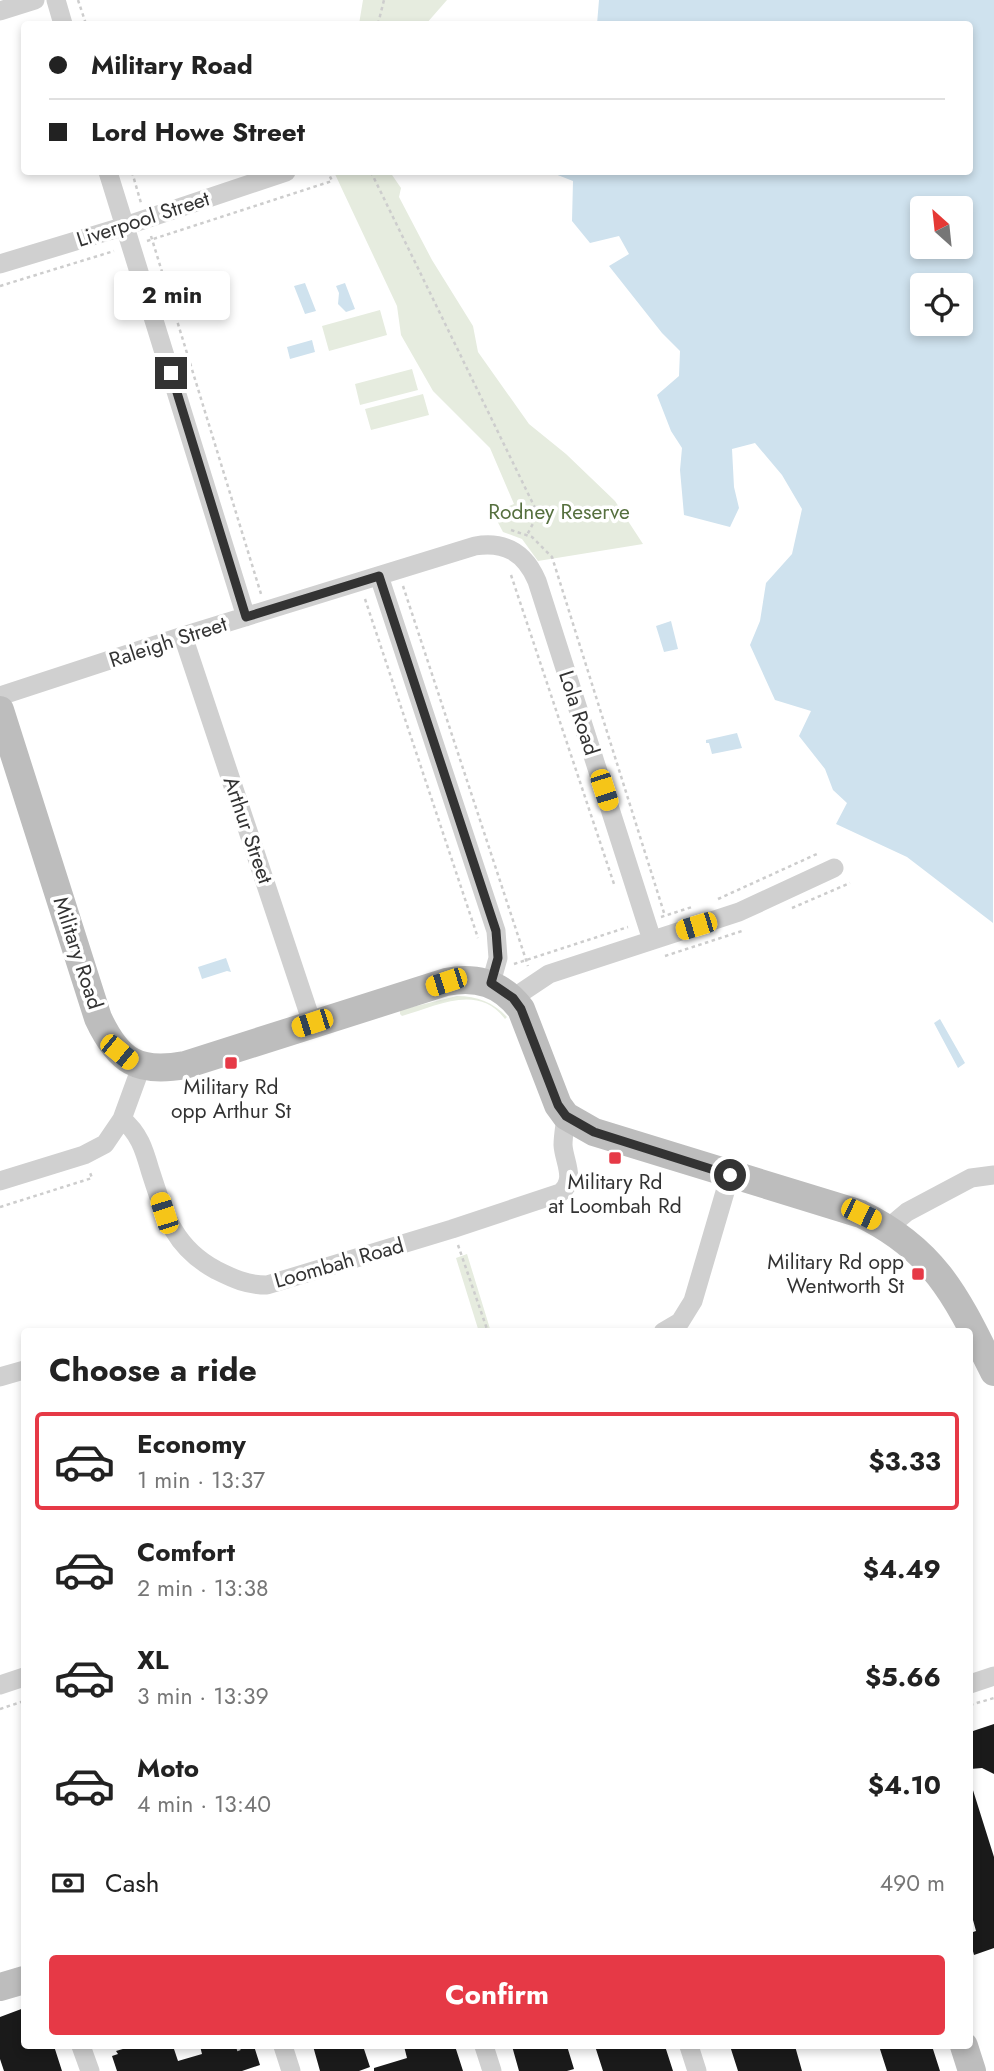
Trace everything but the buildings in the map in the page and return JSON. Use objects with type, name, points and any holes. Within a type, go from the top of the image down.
[{"type":"street","points":[[0,11],[36,0]]},
{"type":"street","points":[[56,0],[62,21]]},
{"type":"street","points":[[109,175],[246,617]]},
{"type":"street","name":"Liverpool Street","points":[[0,264],[277,175]]},
{"type":"street","name":"Raleigh Street","points":[[0,696],[183,636],[488,544],[501,545],[524,560]]},
{"type":"street","name":"Lola Road","points":[[524,560],[652,940]]},
{"type":"street","points":[[388,573],[496,931],[498,958],[505,982],[526,1021],[551,1093],[566,1116],[594,1132],[848,1209],[888,1228],[911,1243],[935,1268],[971,1328]]},
{"type":"street","name":"Arthur Street","points":[[183,636],[312,1023]]},
{"type":"street","name":"Military Road","points":[[0,710],[99,1018],[108,1039],[119,1052],[141,1067]]},
{"type":"street","points":[[0,1181],[94,1151],[105,1144],[122,1119],[141,1067],[167,1068],[186,1065],[446,982],[464,978],[505,982],[549,974],[739,912],[834,869]]},
{"type":"street","name":"Loombah Road","points":[[122,1119],[132,1127],[142,1143],[164,1213],[173,1233],[189,1252],[208,1265],[247,1284],[267,1285],[553,1196],[565,1189],[569,1175],[563,1144],[566,1116]]},
{"type":"street","points":[[670,1328],[680,1322],[693,1301],[730,1175]]},
{"type":"street","points":[[888,1228],[908,1212],[971,1178],[994,1175]]},
{"type":"street","points":[[973,1332],[994,1372]]},
{"type":"street","points":[[0,1377],[21,1371]]},
{"type":"street","points":[[973,1683],[994,1676]]},
{"type":"street","points":[[0,1685],[21,1678]]},
{"type":"street","points":[[0,1987],[21,1981]]},
{"type":"street","points":[[82,2049],[90,2071]]},
{"type":"street","points":[[284,2049],[291,2071]]},
{"type":"street","points":[[485,2049],[492,2071]]},
{"type":"street","points":[[690,2049],[697,2071]]},
{"type":"street","points":[[965,2049],[972,2071]]},
{"type":"path","points":[[78,0],[85,21]]},
{"type":"path","points":[[379,21],[384,0]]},
{"type":"path","points":[[133,175],[261,594]]},
{"type":"path","points":[[0,286],[332,181],[329,175]]},
{"type":"path","points":[[372,175],[538,514],[524,560]]},
{"type":"path","points":[[388,573],[530,972]]},
{"type":"path","points":[[360,582],[478,938]]},
{"type":"path","points":[[505,982],[526,960],[628,927]]},
{"type":"path","points":[[0,1207],[92,1178],[88,1168]]},
{"type":"path","points":[[452,1229],[487,1328]]},
{"type":"path","points":[[973,1705],[994,1698]]},
{"type":"path","points":[[0,1709],[21,1702]]},
{"type":"green space","points":[[363,0],[447,0],[429,21],[360,21]]},
{"type":"green space","name":"Rodney Reserve","points":[[335,175],[392,175],[401,188],[399,197],[432,260],[473,326],[478,352],[529,424],[566,454],[615,501],[643,544],[538,561],[522,539],[503,532],[493,513],[514,504],[490,448],[433,391],[401,335],[397,306]]},
{"type":"green space","points":[[380,310],[387,335],[329,351],[322,326]]},
{"type":"green space","points":[[412,369],[418,390],[360,405],[355,384]]},
{"type":"green space","points":[[423,394],[429,415],[371,430],[365,409]]},
{"type":"green space","points":[[457,996],[484,1001],[507,1017],[505,1019],[494,1008],[482,1002],[470,1000],[456,1000],[402,1016],[400,1014],[400,1010]]},
{"type":"green space","points":[[467,1254],[490,1328],[478,1328],[456,1258]]},
{"type":"water","points":[[599,0],[994,0],[993,923],[907,857],[836,824],[847,803],[833,790],[825,769],[799,736],[811,711],[775,700],[750,645],[760,621],[766,583],[792,554],[802,509],[782,475],[755,443],[732,449],[734,487],[739,508],[730,527],[684,515],[680,470],[682,448],[671,431],[657,395],[679,376],[680,351],[662,333],[609,266],[629,254],[619,236],[590,243],[572,221],[573,181],[558,175],[973,175],[973,21],[597,21]]},
{"type":"water","points":[[305,283],[316,311],[305,314],[294,286]]},
{"type":"water","points":[[345,283],[355,309],[346,312],[338,304],[339,293],[336,286]]},
{"type":"water","points":[[312,340],[315,352],[290,359],[287,347]]},
{"type":"water","points":[[671,621],[678,649],[664,652],[656,626]]},
{"type":"water","points":[[737,733],[742,748],[712,754],[706,740]]},
{"type":"water","points":[[226,958],[231,972],[202,979],[198,967]]},
{"type":"water","points":[[940,1019],[965,1063],[958,1068],[934,1023]]},
{"type":"place","name":"Military Rd opp Arthur St","points":[[231,1063]]},
{"type":"place","name":"Military Rd at Loombah Rd","points":[[615,1158]]},
{"type":"place","name":"Military Rd opp Wentworth St","points":[[918,1274]]},
{"type":"route","points":[[171,373],[246,617],[379,576],[496,931],[498,958],[491,983],[513,998],[521,1009],[551,1093],[558,1105],[566,1116],[578,1125],[594,1132],[730,1175]]}]
